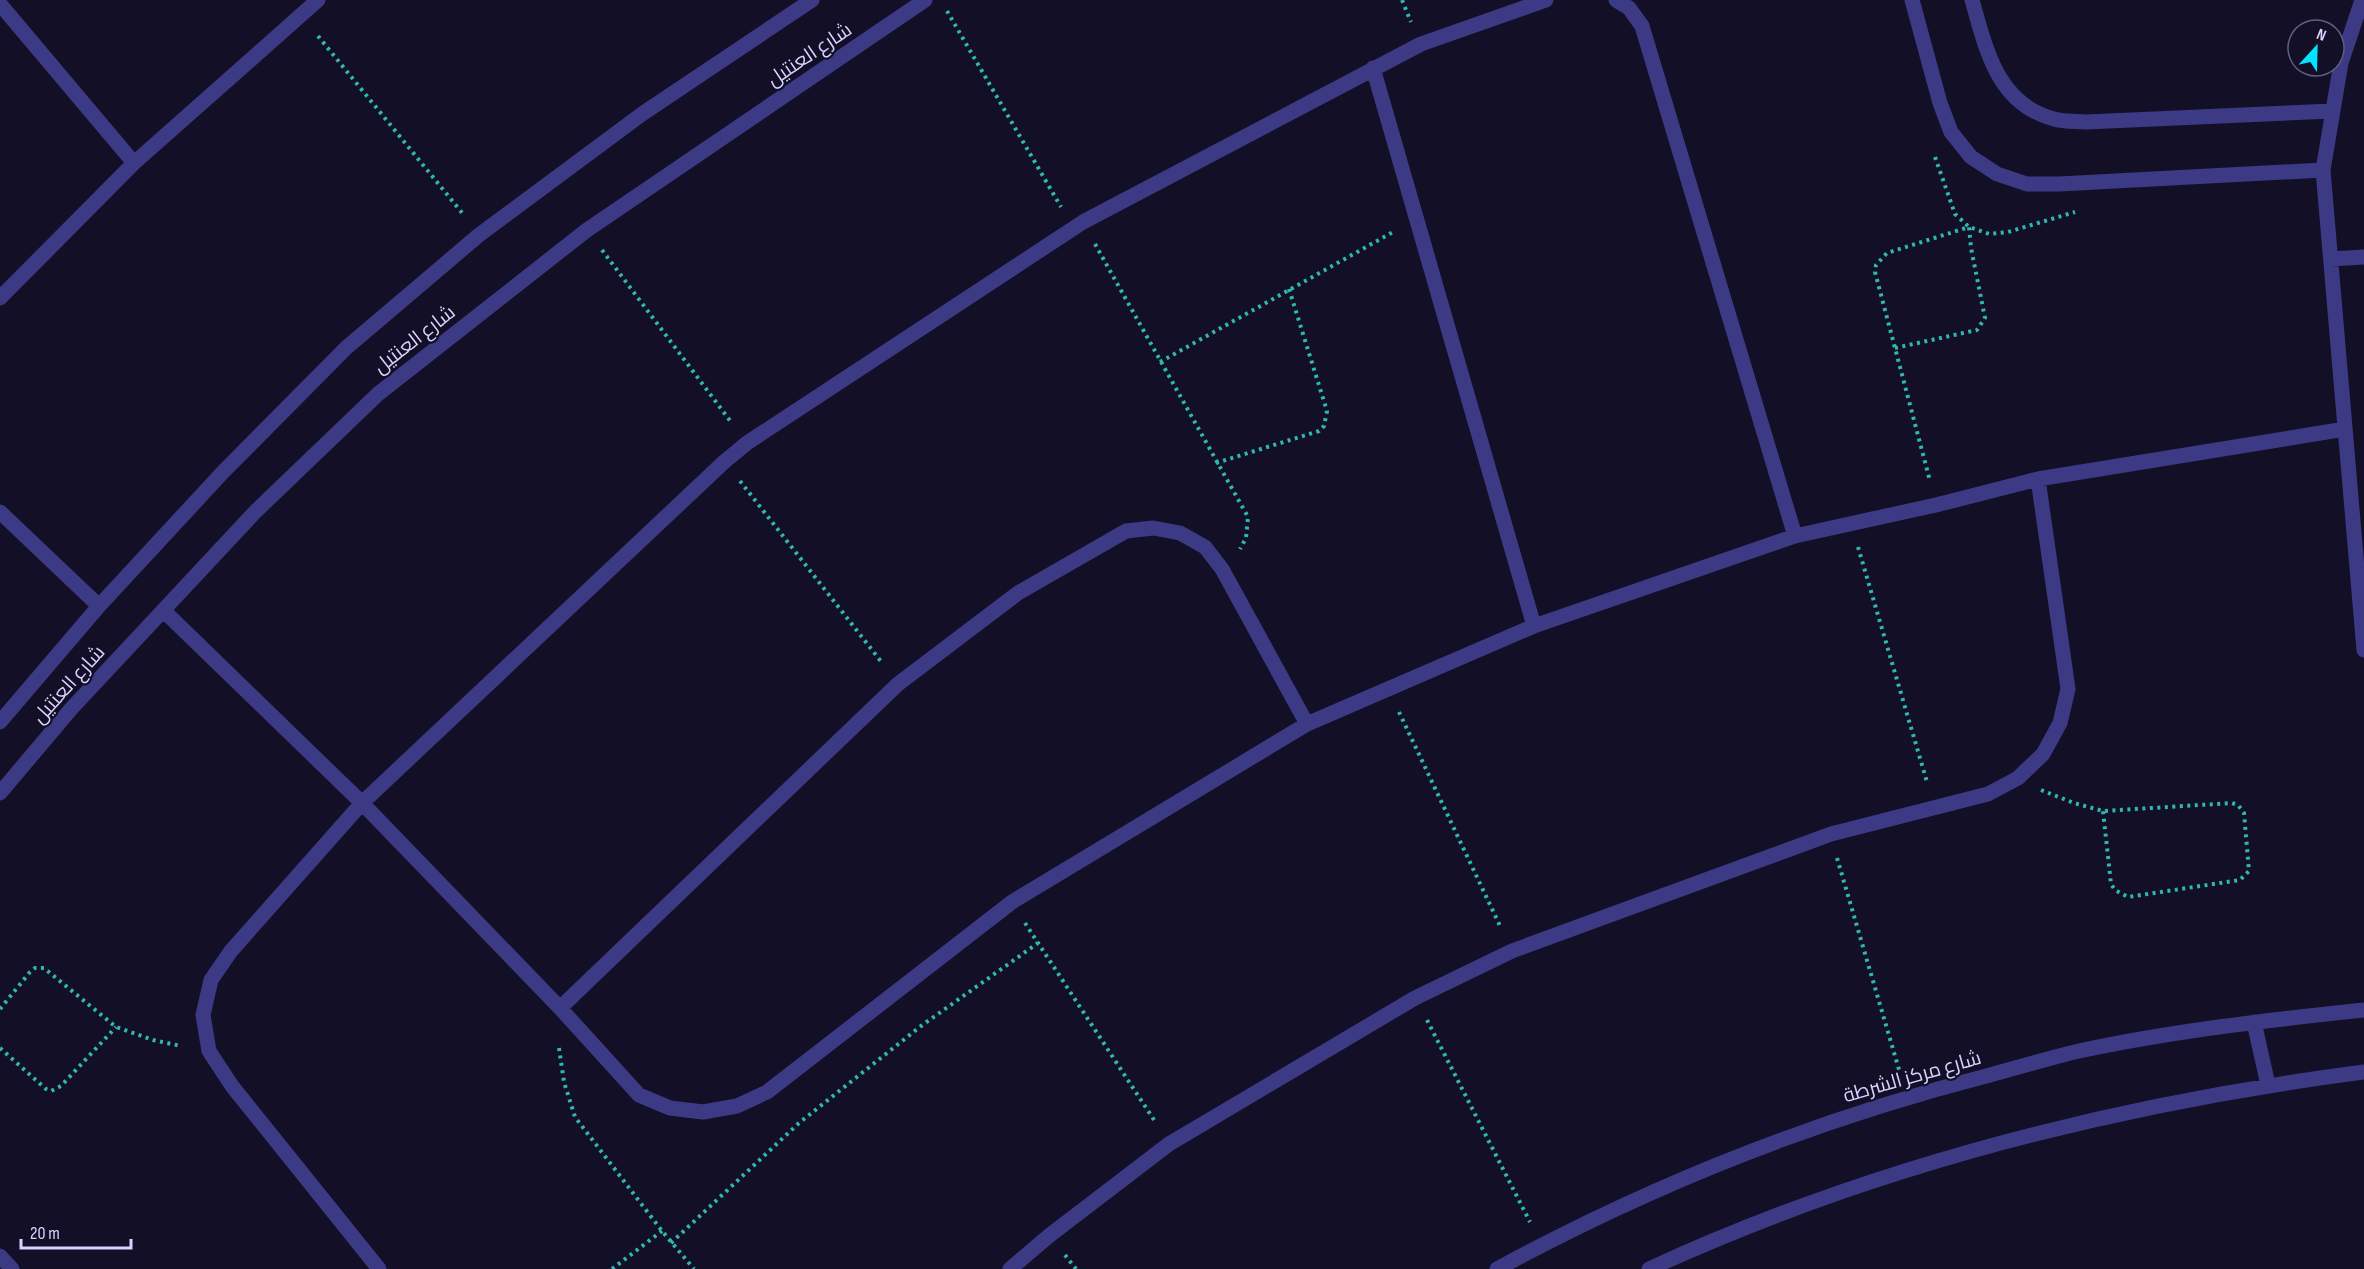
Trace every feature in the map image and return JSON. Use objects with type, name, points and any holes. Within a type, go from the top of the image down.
[{"type":"street","points":[[0,298],[134,163],[318,0]]},
{"type":"street","name":"شارع العنتيل","points":[[0,722],[99,606],[223,472],[346,348],[480,235],[642,114],[812,0]]},
{"type":"street","name":"شارع العنتيل","points":[[0,793],[71,709],[255,512],[378,394],[587,230],[925,0]]},
{"type":"street","points":[[379,1269],[232,1086],[209,1051],[203,1015],[211,980],[231,951],[362,803],[724,462],[747,443],[1078,225],[1421,44],[1546,0]]},
{"type":"street","points":[[1616,0],[1629,8],[1642,26],[1795,536]]},
{"type":"street","points":[[1912,0],[1940,103],[1951,132],[1971,157],[1997,174],[2027,184],[2059,184],[2323,170]]},
{"type":"street","points":[[1972,0],[1988,56],[2002,85],[2025,107],[2054,120],[2086,122],[2333,111]]},
{"type":"street","points":[[2362,0],[2341,63],[2323,170],[2364,650]]},
{"type":"street","points":[[0,4],[134,163]]},
{"type":"street","points":[[1373,68],[1534,626]]},
{"type":"street","points":[[2331,259],[2364,257]]},
{"type":"street","points":[[164,611],[362,803],[560,1008],[639,1095],[670,1108],[703,1112],[737,1106],[767,1092],[1012,902],[1306,724],[1534,626],[1795,536],[1936,505],[2038,479],[2345,429]]},
{"type":"street","points":[[1010,1269],[1050,1235],[1169,1143],[1415,998],[1512,951],[1831,834],[1988,794],[2018,778],[2043,754],[2060,723],[2068,689],[2038,479]]},
{"type":"street","points":[[0,512],[99,606]]},
{"type":"street","points":[[560,1008],[898,684],[1018,593],[1126,531],[1153,528],[1180,533],[1204,547],[1222,569],[1306,724]]},
{"type":"street","name":"شارع مركز الشرطة","points":[[1497,1269],[1541,1245],[1671,1184],[1782,1139],[1906,1096],[2078,1051],[2254,1022],[2364,1010]]},
{"type":"street","points":[[2254,1022],[2268,1085]]},
{"type":"street","points":[[1649,1269],[1706,1243],[1843,1191],[1982,1147],[2124,1112],[2268,1085],[2364,1072]]},
{"type":"street","points":[[0,1257],[12,1269]]},
{"type":"path","points":[[947,10],[1160,362],[1248,517],[1246,538],[1237,555],[1222,569]]},
{"type":"path","points":[[300,14],[480,235]]},
{"type":"path","points":[[1160,362],[1416,218]]},
{"type":"path","points":[[1895,348],[1977,330],[1982,325],[1984,318],[1969,227],[1887,254],[1876,265],[1875,272],[1936,505]]},
{"type":"path","points":[[587,230],[747,443]]},
{"type":"path","points":[[1216,463],[1319,431],[1324,426],[1327,411],[1289,289]]},
{"type":"path","points":[[724,462],[898,684]]},
{"type":"path","points":[[1851,524],[1935,807]]},
{"type":"path","points":[[1389,690],[1512,951]]},
{"type":"path","points":[[2018,778],[2074,803],[2103,811],[2232,803],[2238,805],[2244,813],[2249,871],[2240,880],[2128,897],[2121,894],[2111,884],[2103,811]]},
{"type":"path","points":[[1831,834],[1906,1096]]},
{"type":"path","points":[[1012,902],[1169,1143]]},
{"type":"path","points":[[672,1243],[799,1123],[921,1026],[1038,943]]},
{"type":"path","points":[[0,1009],[34,968],[44,968],[116,1027],[153,1040],[209,1051]]},
{"type":"path","points":[[1415,998],[1541,1245]]},
{"type":"path","points":[[560,1008],[561,1064],[575,1117],[694,1269]]},
{"type":"path","points":[[0,1048],[51,1091],[61,1086],[116,1027]]},
{"type":"path","points":[[612,1269],[662,1231]]}]
